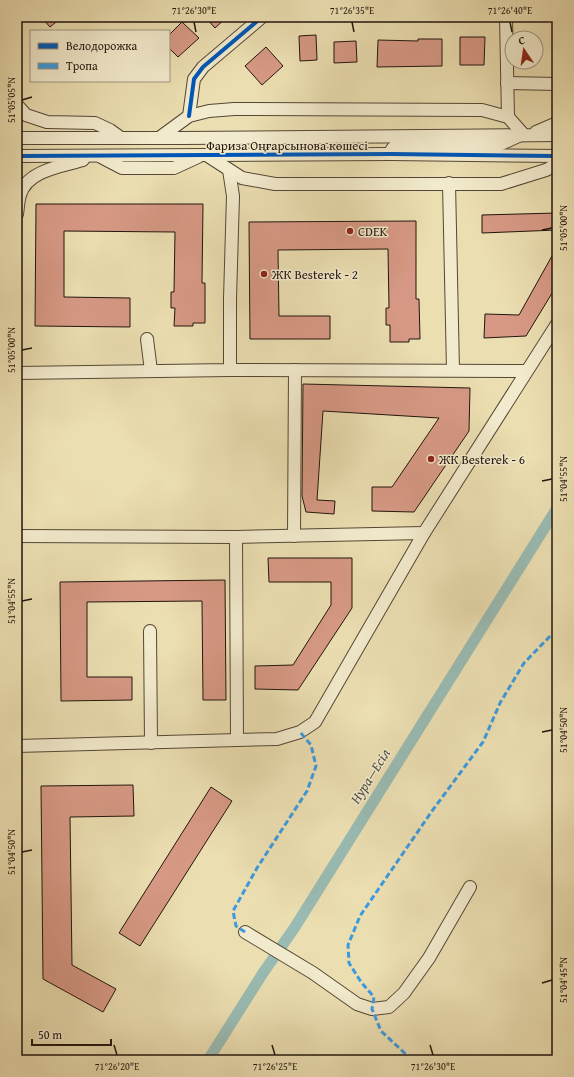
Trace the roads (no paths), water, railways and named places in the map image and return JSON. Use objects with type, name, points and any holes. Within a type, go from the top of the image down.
[{"type":"street","points":[[189,116],[194,79],[203,67],[262,17]]},
{"type":"street","points":[[506,17],[508,116]]},
{"type":"street","points":[[507,83],[557,84]]},
{"type":"street","points":[[17,105],[26,115],[47,122],[95,123],[110,130],[121,138]]},
{"type":"street","points":[[159,138],[189,116],[209,111],[234,109],[374,108],[482,110],[508,116],[526,134]]},
{"type":"street","points":[[391,154],[392,149],[395,146],[420,144],[501,144],[557,123]]},
{"type":"street","name":"Фариза Оңғарсынова көшесі","points":[[17,138],[348,137],[557,134]]},
{"type":"street","points":[[205,156],[242,148],[338,147],[346,143],[348,137]]},
{"type":"street","name":"Фариза Оңғарсынова көшесі","points":[[17,156],[391,154],[557,156]]},
{"type":"street","points":[[17,214],[20,194],[26,184],[36,175],[98,156]]},
{"type":"street","points":[[205,156],[242,178],[275,184],[501,184],[546,170],[557,164]]},
{"type":"street","points":[[229,170],[233,196],[230,299],[230,370]]},
{"type":"street","points":[[449,183],[453,370]]},
{"type":"street","points":[[17,746],[277,739],[300,732],[314,722],[424,533],[557,324]]},
{"type":"street","points":[[147,339],[151,372]]},
{"type":"street","points":[[17,373],[230,370],[453,370],[526,372]]},
{"type":"street","points":[[294,536],[295,370]]},
{"type":"street","points":[[17,536],[236,537],[424,533]]},
{"type":"street","points":[[236,537],[237,740]]},
{"type":"street","points":[[150,631],[151,743]]},
{"type":"street","points":[[245,932],[314,973],[357,1004],[372,1009],[389,1007],[404,993],[429,958],[470,886]]},
{"type":"waterway","name":"Нура—Есіл","points":[[208,1060],[263,973],[295,927],[557,508]]},
{"type":"place","name":"CDEK","points":[[350,231]]},
{"type":"place","name":"ЖК Besterek - 2","points":[[264,274]]},
{"type":"place","name":"ЖК Besterek - 6","points":[[431,459]]}]
